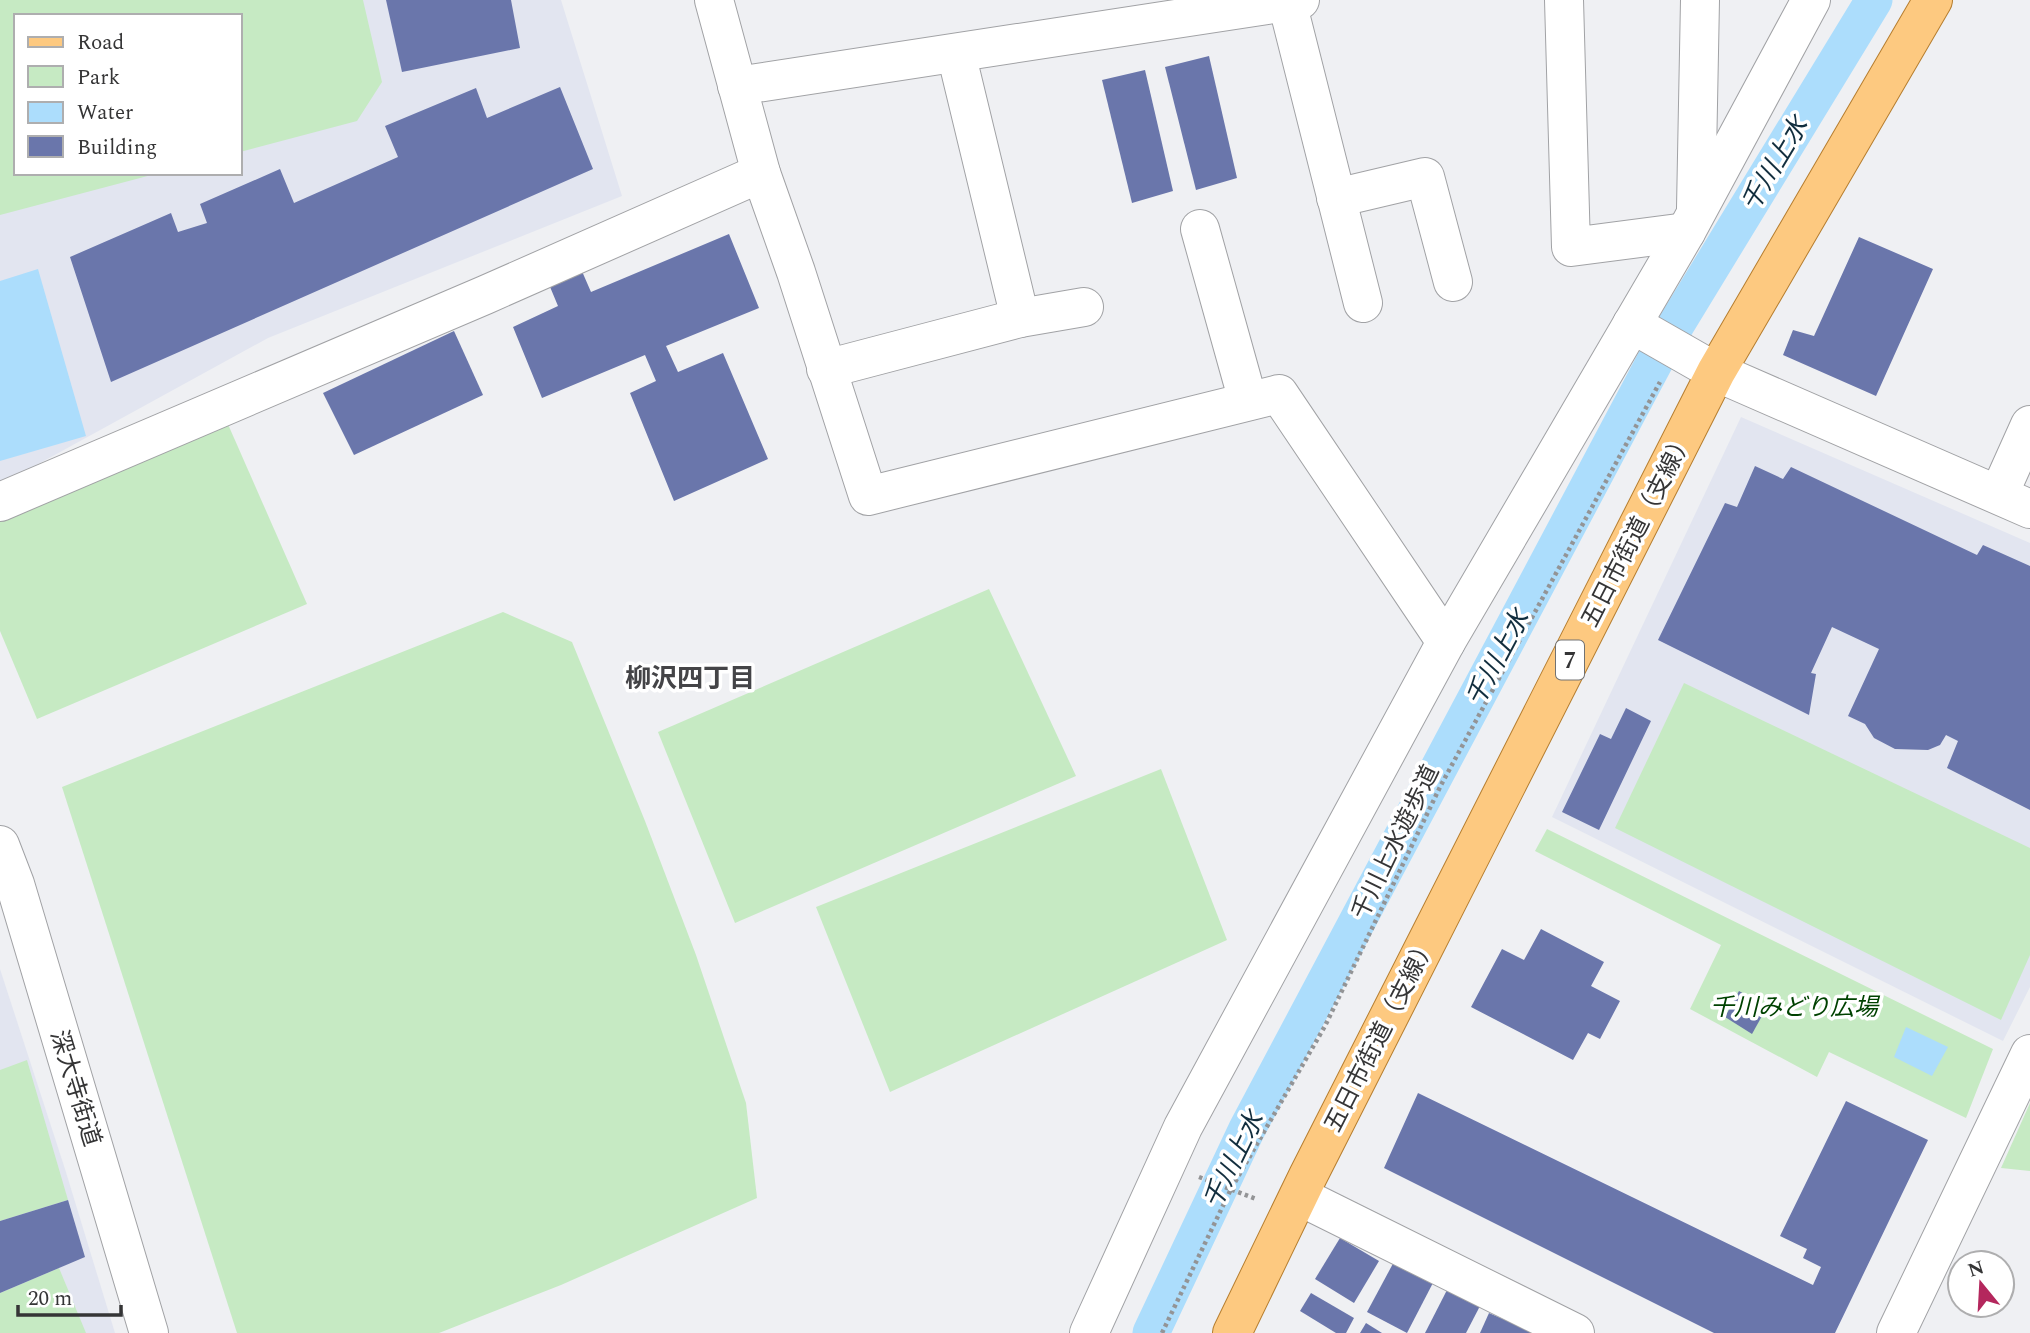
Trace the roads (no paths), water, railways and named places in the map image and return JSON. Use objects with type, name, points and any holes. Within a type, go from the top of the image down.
[{"type":"main road","name":"五日市街道（支線）","points":[[1231,1333],[1716,372],[1933,0]]},
{"type":"street","points":[[714,0],[761,173],[868,496],[1279,394],[1446,642]]},
{"type":"street","points":[[1564,0],[1571,247],[1691,223]]},
{"type":"street","points":[[1691,223],[1700,0]]},
{"type":"street","points":[[1089,1333],[1189,1115],[1446,642],[1691,223],[1811,0]]},
{"type":"street","points":[[737,86],[1293,1],[1336,198],[1363,303]]},
{"type":"street","points":[[956,52],[1020,318]]},
{"type":"street","points":[[0,502],[497,290],[761,173]]},
{"type":"street","points":[[1336,198],[1425,177],[1453,282]]},
{"type":"street","points":[[1200,229],[1248,401]]},
{"type":"street","points":[[826,369],[1020,318],[1084,307]]},
{"type":"street","points":[[1632,324],[1716,372],[2014,502],[2030,425]]},
{"type":"street","name":"深大寺街道","points":[[0,845],[15,884],[149,1333]]},
{"type":"street","points":[[1896,1333],[2030,1054]]},
{"type":"street","points":[[1299,1196],[1575,1333]]},
{"type":"water","points":[[38,269],[86,436],[0,461],[0,281]]},
{"type":"water","points":[[1906,1027],[1948,1047],[1932,1076],[1894,1057]]},
{"type":"waterway","name":"千川上水","points":[[1151,1333],[1247,1129],[1663,346],[1874,0]]},
{"type":"district","name":"柳沢四丁目","points":[[690,678]]},
{"type":"park label","name":"千川みどり広場","points":[[1794,1007]]}]
